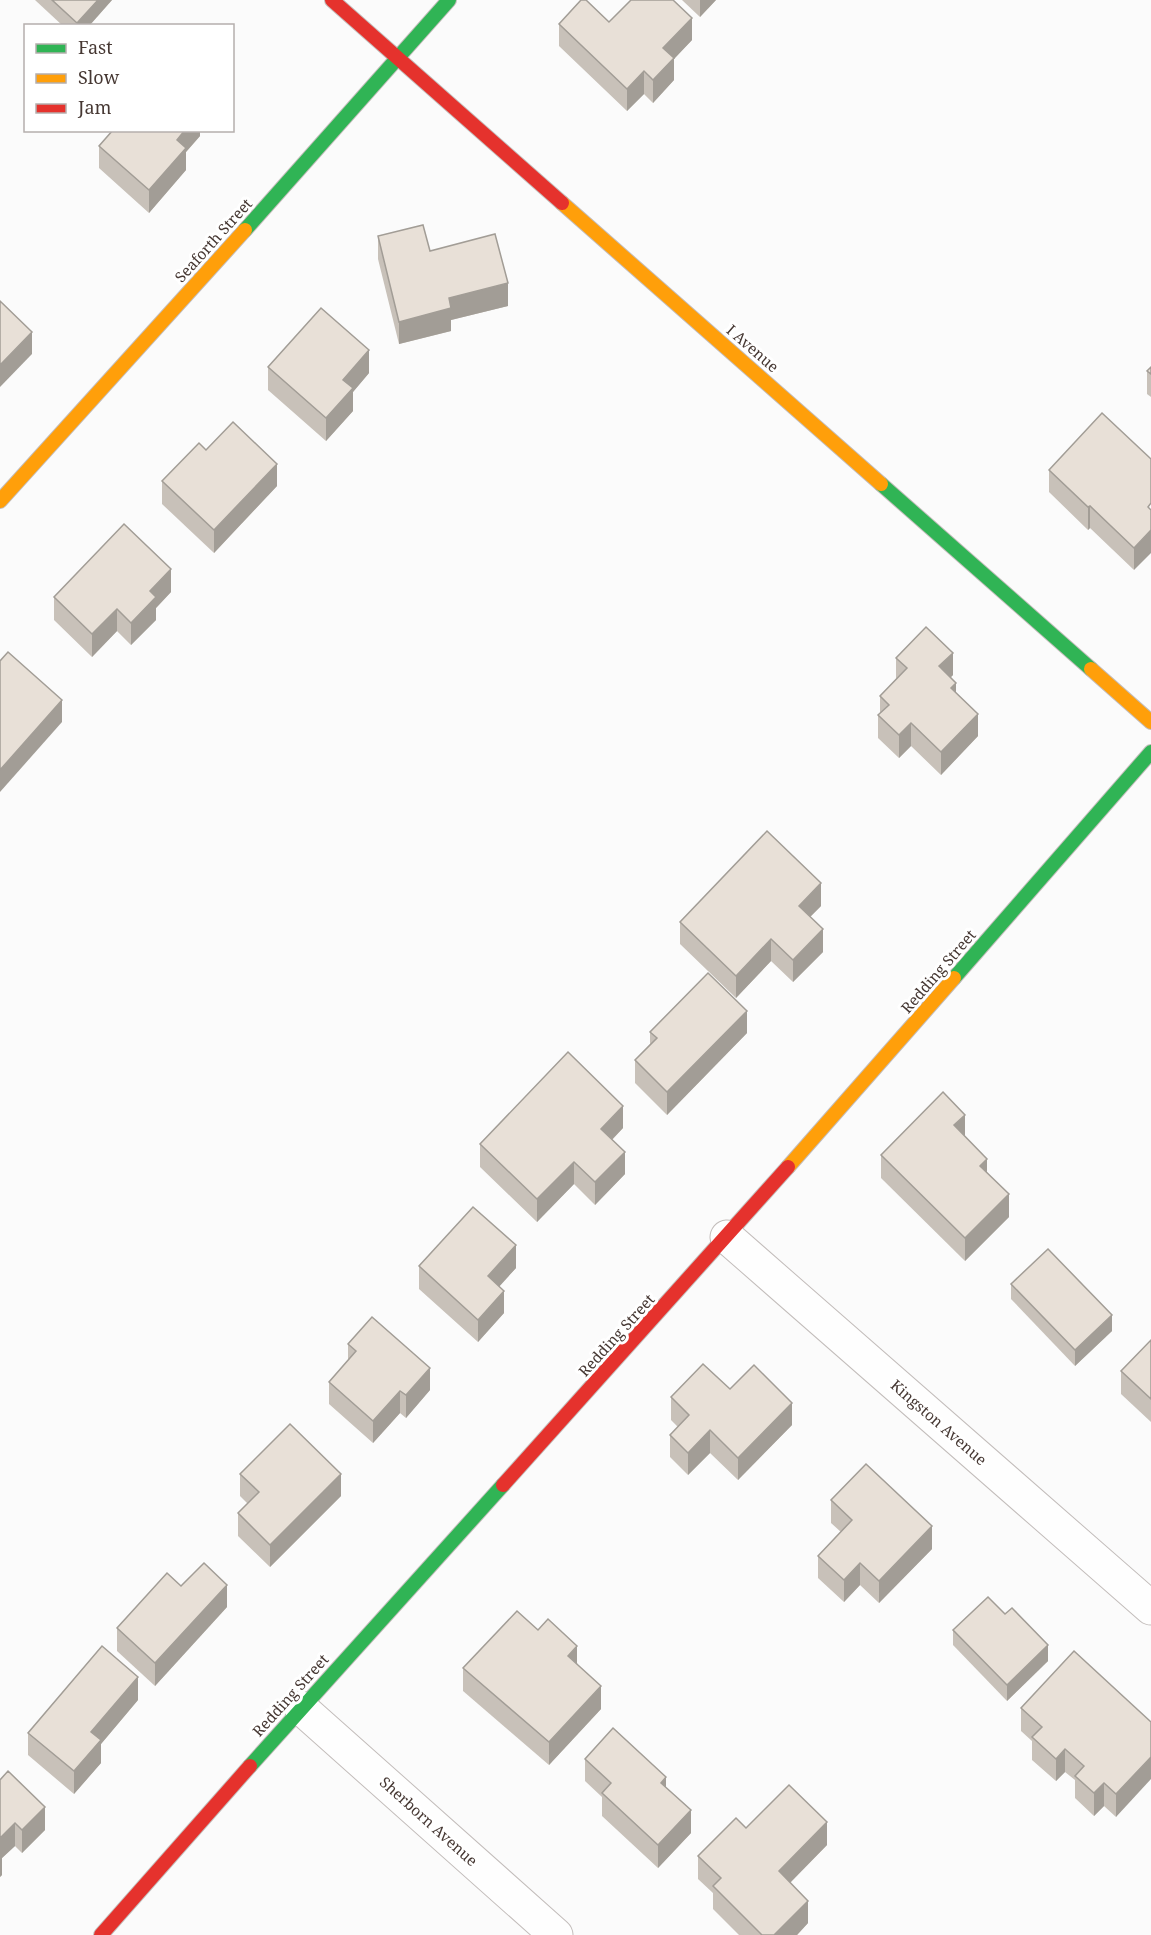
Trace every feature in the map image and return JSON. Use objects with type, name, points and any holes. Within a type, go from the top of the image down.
[{"type":"street","name":"I Avenue","points":[[332,0],[1151,722]]},
{"type":"street","name":"Seaforth Street","points":[[0,501],[399,59],[449,0]]},
{"type":"street","name":"Redding Street","points":[[101,1935],[301,1708],[727,1237],[1151,752]]},
{"type":"street","name":"Kingston Avenue","points":[[727,1237],[1151,1608]]},
{"type":"street","name":"Sherborn Avenue","points":[[301,1708],[556,1935]]},
{"type":"building","points":[[52,0],[98,0],[77,23]]},
{"type":"building","points":[[581,0],[586,0],[609,22],[631,0],[673,0],[692,18],[663,48],[674,58],[653,80],[644,71],[627,89],[559,24]]},
{"type":"building","points":[[111,132],[183,132],[177,140],[186,148],[149,190],[99,146]]},
{"type":"building","points":[[423,225],[430,251],[495,234],[508,283],[449,298],[451,308],[399,322],[378,236]]},
{"type":"building","points":[[0,301],[32,332],[0,365]]},
{"type":"building","points":[[321,308],[369,350],[343,380],[353,388],[326,418],[268,367]]},
{"type":"building","points":[[1102,413],[1151,459],[1151,503],[1148,507],[1151,510],[1151,530],[1134,548],[1049,470]]},
{"type":"building","points":[[233,422],[277,464],[214,530],[162,481],[199,443],[206,450]]},
{"type":"building","points":[[124,524],[171,569],[150,591],[156,597],[131,623],[117,609],[92,634],[54,597]]},
{"type":"building","points":[[926,627],[953,653],[939,666],[956,683],[951,688],[978,714],[941,752],[911,723],[899,735],[878,715],[889,705],[880,696],[907,668],[896,658]]},
{"type":"building","points":[[8,652],[62,700],[0,770],[0,661]]},
{"type":"building","points":[[767,831],[821,883],[799,906],[823,929],[793,960],[771,939],[736,976],[680,922]]},
{"type":"building","points":[[708,973],[747,1011],[667,1092],[635,1060],[657,1038],[650,1032]]},
{"type":"building","points":[[568,1052],[623,1106],[601,1129],[625,1152],[595,1182],[574,1162],[537,1199],[480,1144]]},
{"type":"building","points":[[943,1092],[965,1115],[954,1125],[987,1159],[980,1166],[1009,1194],[965,1238],[881,1155]]},
{"type":"building","points":[[473,1207],[516,1245],[488,1276],[504,1291],[478,1320],[419,1266]]},
{"type":"building","points":[[1048,1249],[1112,1315],[1075,1350],[1011,1284]]},
{"type":"building","points":[[372,1317],[430,1368],[406,1395],[400,1391],[373,1421],[329,1382],[356,1351],[348,1344]]},
{"type":"building","points":[[1151,1340],[1151,1399],[1121,1371]]},
{"type":"building","points":[[703,1364],[730,1389],[754,1365],[792,1403],[738,1458],[710,1430],[688,1453],[670,1435],[689,1415],[671,1397]]},
{"type":"building","points":[[290,1424],[341,1474],[270,1545],[238,1513],[259,1492],[240,1474]]},
{"type":"building","points":[[866,1464],[932,1526],[879,1581],[860,1563],[844,1580],[818,1556],[852,1520],[831,1500]]},
{"type":"building","points":[[204,1563],[227,1585],[155,1663],[117,1628],[167,1573],[181,1586]]},
{"type":"building","points":[[988,1597],[1005,1614],[1012,1608],[1048,1645],[1007,1685],[953,1630]]},
{"type":"building","points":[[517,1611],[538,1630],[548,1619],[577,1646],[568,1656],[601,1686],[549,1742],[463,1668]]},
{"type":"building","points":[[102,1646],[138,1677],[91,1732],[101,1740],[74,1771],[28,1733]]},
{"type":"building","points":[[1074,1651],[1151,1722],[1151,1757],[1116,1794],[1104,1783],[1094,1793],[1075,1776],[1084,1766],[1065,1749],[1056,1759],[1032,1737],[1042,1727],[1021,1708]]},
{"type":"building","points":[[613,1728],[666,1777],[661,1783],[691,1810],[658,1845],[602,1793],[611,1783],[585,1759]]},
{"type":"building","points":[[8,1771],[45,1807],[22,1830],[15,1823],[0,1838],[0,1780]]},
{"type":"building","points":[[789,1785],[827,1822],[779,1871],[808,1901],[774,1935],[762,1935],[713,1886],[721,1878],[698,1856],[736,1818],[746,1828]]},
{"type":"traffic: fast","points":[[245,230],[449,0]]},
{"type":"traffic: fast","points":[[881,484],[1091,669]]},
{"type":"traffic: fast","points":[[954,978],[1151,752]]},
{"type":"traffic: fast","points":[[250,1766],[503,1485]]},
{"type":"traffic: slow","points":[[562,203],[881,484]]},
{"type":"traffic: slow","points":[[0,501],[245,230]]},
{"type":"traffic: slow","points":[[1091,669],[1151,722]]},
{"type":"traffic: slow","points":[[788,1167],[954,978]]},
{"type":"traffic: jam","points":[[332,0],[562,203]]},
{"type":"traffic: jam","points":[[503,1485],[788,1167]]},
{"type":"traffic: jam","points":[[101,1935],[250,1766]]}]
